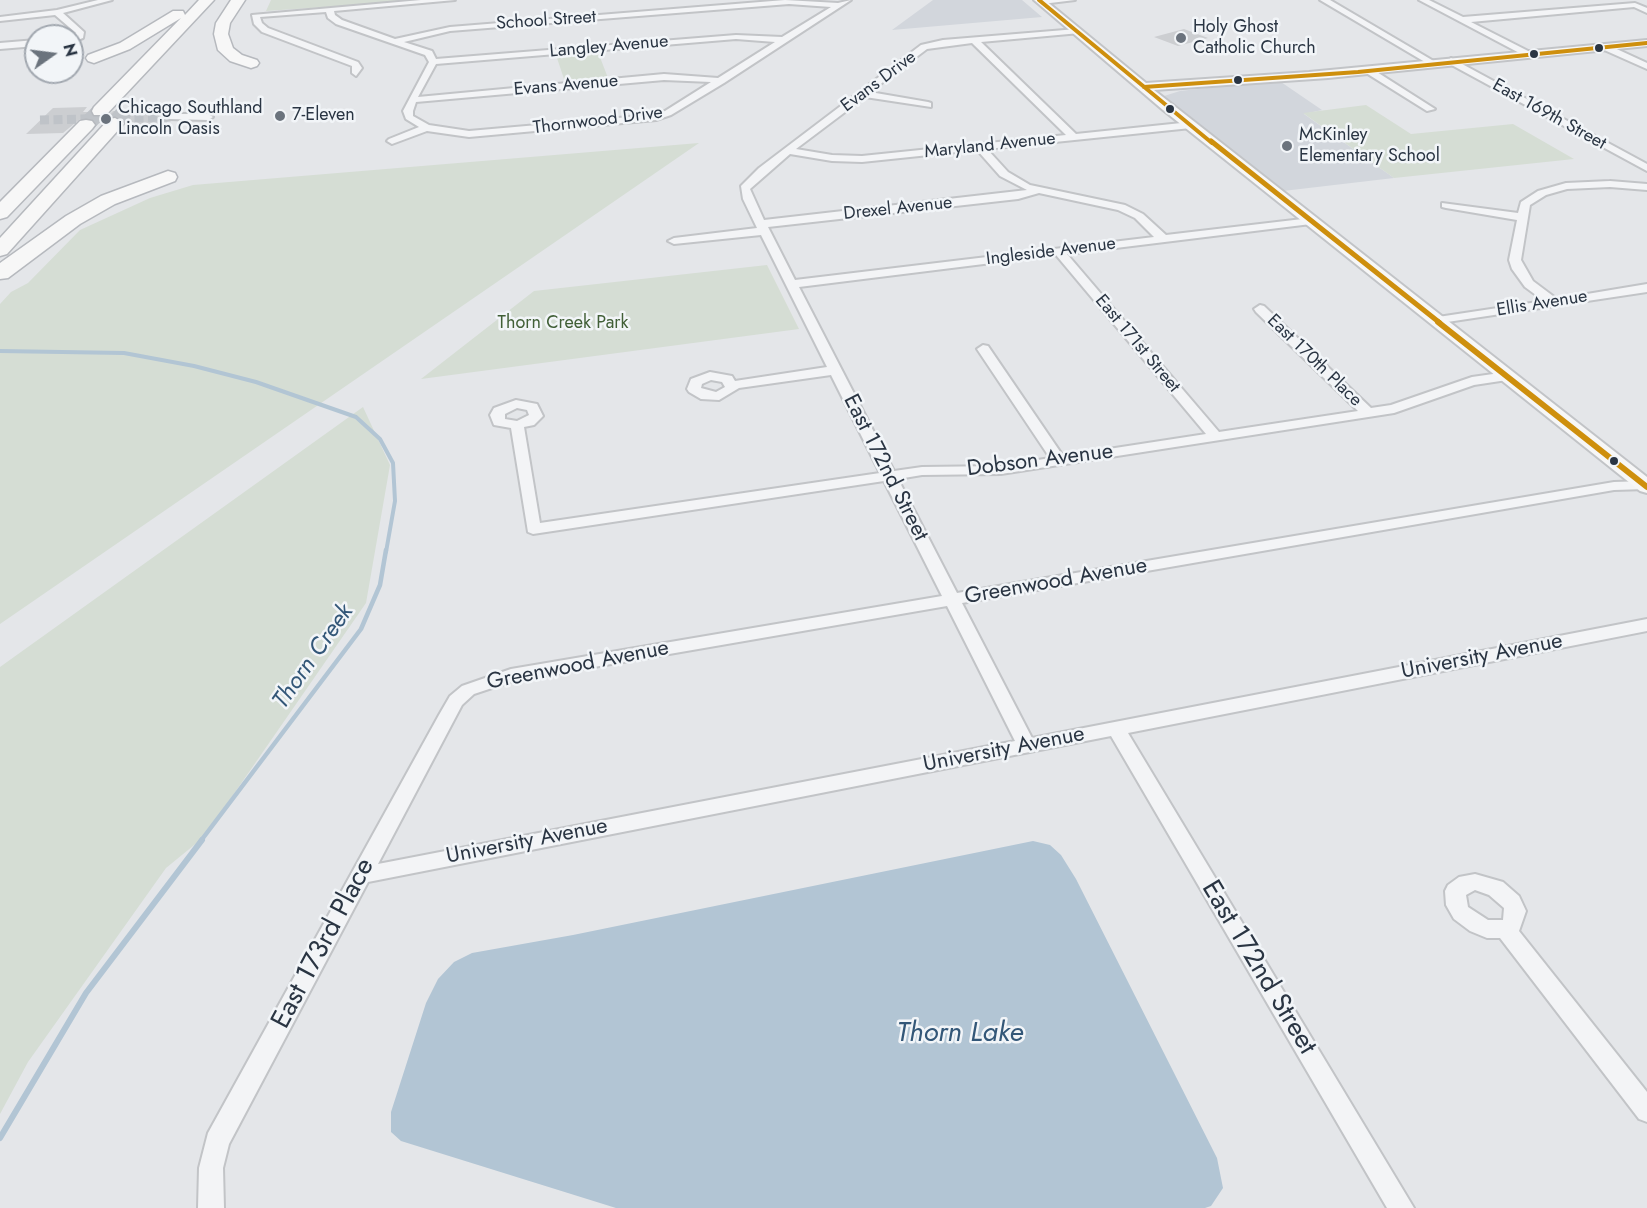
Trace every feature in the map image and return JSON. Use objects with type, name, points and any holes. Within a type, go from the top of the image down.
[{"type":"highway","points":[[94,57],[125,46],[163,25],[198,0]]},
{"type":"highway","points":[[0,250],[101,119],[207,0]]},
{"type":"highway","points":[[206,25],[228,0]]},
{"type":"highway","points":[[238,0],[223,23],[221,34],[226,50],[236,58],[251,63]]},
{"type":"highway","points":[[0,213],[101,119]]},
{"type":"highway","points":[[0,273],[73,219],[108,200],[168,177]]},
{"type":"street","points":[[0,19],[57,12],[108,0]]},
{"type":"street","points":[[356,73],[358,68],[355,64],[264,30],[258,24],[259,11],[330,9],[451,0]]},
{"type":"street","points":[[1041,1],[1071,0]]},
{"type":"street","points":[[1324,0],[1433,63]]},
{"type":"street","points":[[1423,0],[1527,54]]},
{"type":"street","points":[[1041,1],[1146,90],[1646,486]]},
{"type":"street","name":"School Street","points":[[396,41],[444,29],[789,2],[844,2]]},
{"type":"street","name":"Thornwood Drive","points":[[426,128],[451,133],[479,134],[653,118],[672,112],[844,2]]},
{"type":"street","points":[[1461,20],[1635,5],[1647,11]]},
{"type":"street","points":[[330,9],[331,16],[339,22],[425,50],[431,56],[433,62],[408,111],[409,117],[426,128]]},
{"type":"street","points":[[57,12],[71,24]]},
{"type":"street","name":"Evans Drive","points":[[745,192],[751,181],[924,47],[1077,31]]},
{"type":"street","name":"Langley Avenue","points":[[433,62],[736,37],[784,40]]},
{"type":"street","points":[[974,40],[1074,137]]},
{"type":"street","points":[[1146,90],[1647,43]]},
{"type":"street","points":[[0,46],[24,44]]},
{"type":"street","points":[[1605,47],[1647,66]]},
{"type":"street","name":"East 169th Street","points":[[1451,61],[1647,168]]},
{"type":"street","points":[[1366,69],[1430,109]]},
{"type":"street","name":"Evans Avenue","points":[[412,100],[664,77],[695,77],[720,81]]},
{"type":"street","points":[[864,94],[928,105]]},
{"type":"street","points":[[171,117],[208,117]]},
{"type":"street","name":"Maryland Avenue","points":[[789,151],[851,159],[1191,125]]},
{"type":"street","points":[[392,141],[426,128]]},
{"type":"street","points":[[980,147],[1004,174],[1035,191],[1121,207],[1139,216],[1162,238]]},
{"type":"street","points":[[1554,302],[1529,284],[1518,269],[1514,254],[1521,217],[1528,201],[1554,189],[1602,184],[1647,187]]},
{"type":"street","name":"Drexel Avenue","points":[[674,241],[762,227],[1018,196],[1035,191]]},
{"type":"street","name":"East 172nd Street","points":[[745,192],[1026,745]]},
{"type":"street","points":[[1446,205],[1521,217]]},
{"type":"street","name":"Ingleside Avenue","points":[[791,284],[1311,221]]},
{"type":"street","name":"East 171st Street","points":[[1058,251],[1216,437]]},
{"type":"street","name":"Ellis Avenue","points":[[1438,321],[1647,288]]},
{"type":"street","name":"East 170th Place","points":[[1260,309],[1368,413]]},
{"type":"street","points":[[983,349],[1059,461]]},
{"type":"street","points":[[732,385],[836,370]]},
{"type":"street","name":"Dobson Avenue","points":[[517,425],[533,529],[889,476],[934,470],[984,471],[1216,437],[1404,407],[1472,381],[1507,376]]},
{"type":"street","name":"Greenwood Avenue","points":[[468,690],[511,675],[1614,486],[1646,486]]},
{"type":"street","name":"University Avenue","points":[[362,875],[1647,625]]},
{"type":"street","name":"East 173rd Place","points":[[211,1208],[211,1168],[217,1141],[448,715],[456,701],[468,690]]},
{"type":"street","name":"East 172nd Street","points":[[1116,729],[1401,1208]]},
{"type":"street","points":[[1505,929],[1647,1111]]},
{"type":"shaded area","points":[[933,0],[1022,0],[1042,17],[892,30]]},
{"type":"shaded area","name":"McKinley Elementary School","points":[[1278,80],[1322,110],[1304,114],[1394,178],[1283,191],[1164,96],[1180,91]]},
{"type":"green space","points":[[271,0],[428,0],[266,11]]},
{"type":"green space","points":[[598,52],[608,78],[565,82],[556,55]]},
{"type":"green space","points":[[1366,105],[1411,134],[1513,124],[1574,159],[1394,178],[1303,113]]},
{"type":"green space","points":[[699,143],[0,624],[0,304],[11,292],[28,283],[80,230],[150,198],[193,185]]},
{"type":"green space","name":"Thorn Creek Park","points":[[767,265],[799,329],[421,379],[534,291]]},
{"type":"green space","points":[[363,407],[390,465],[366,603],[204,837],[166,868],[28,1062],[0,1114],[0,667]]},
{"type":"water","name":"Thorn Lake","points":[[1033,841],[1050,845],[1061,855],[1076,879],[1217,1158],[1223,1188],[1211,1206],[1205,1208],[616,1208],[401,1141],[391,1132],[391,1112],[426,1003],[438,979],[454,962],[472,953],[573,935]]},
{"type":"building","name":"Holy Ghost Catholic Church","points":[[1184,29],[1208,38],[1178,46],[1154,37]]},
{"type":"building","name":"Chicago Southland Lincoln Oasis","points":[[149,105],[182,105],[176,112],[165,115],[168,121],[161,129],[127,130],[133,122],[126,123],[115,116],[107,117],[102,123],[96,123],[92,119],[80,119],[63,133],[26,134],[53,108],[87,107],[83,112],[90,112],[94,117],[106,117],[113,111],[144,111]]},
{"type":"waterway","name":"Thorn Creek","points":[[0,351],[124,353],[194,366],[256,382],[356,417],[380,439],[393,463],[395,501],[386,552]]},
{"type":"waterway","name":"Thorn Creek","points":[[200,842],[361,629],[380,585],[386,550]]},
{"type":"waterway","name":"Thorn Creek","points":[[0,1138],[86,993],[202,840]]},
{"type":"tunnel","points":[[88,123],[100,111]]},
{"type":"tunnel","points":[[115,123],[125,111]]},
{"type":"tunnel","points":[[40,120],[171,117]]},
{"type":"transit line","points":[[1039,0],[1167,107],[1647,487]]},
{"type":"transit line","points":[[1144,87],[1358,72],[1647,43]]},
{"type":"place","name":"Holy Ghost Catholic Church","points":[[1181,38]]},
{"type":"place","name":"7-Eleven","points":[[280,116]]},
{"type":"place","name":"Chicago Southland Lincoln Oasis","points":[[106,119]]},
{"type":"place","name":"McKinley Elementary School","points":[[1287,146]]}]
